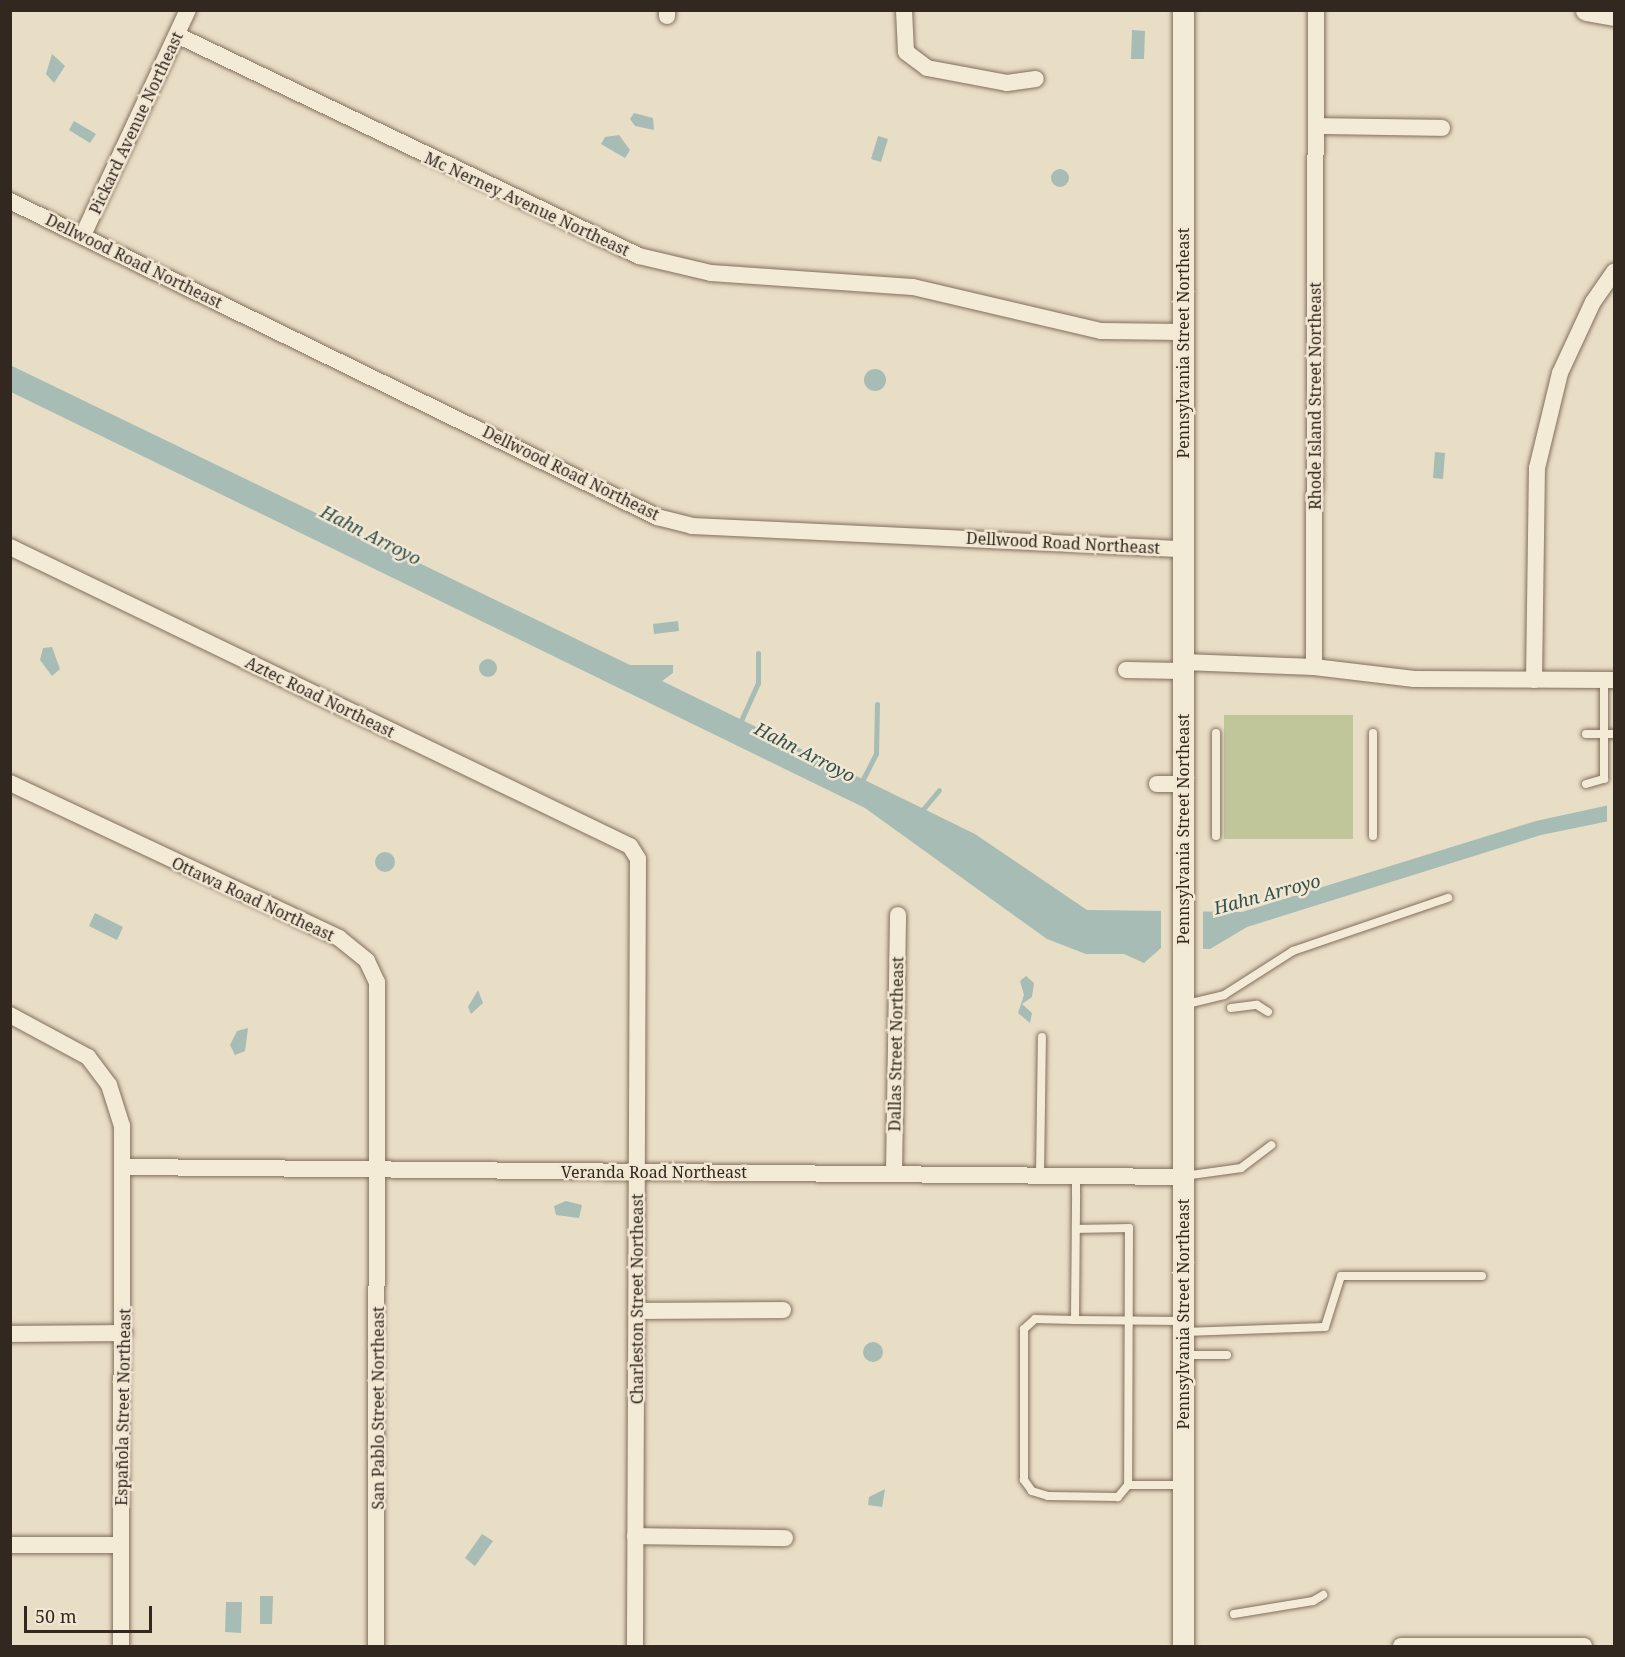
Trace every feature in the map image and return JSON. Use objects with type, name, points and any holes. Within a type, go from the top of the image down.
[{"type":"street","name":"Pickard Avenue Northeast","points":[[83,235],[179,36],[188,10]]},
{"type":"street","points":[[904,10],[906,52],[927,68],[1007,82],[1036,79]]},
{"type":"street","name":"Pennsylvania Street Northeast","points":[[1183,10],[1183,1647]]},
{"type":"street","name":"Rhode Island Street Northeast","points":[[1314,667],[1316,10]]},
{"type":"street","points":[[1586,10],[1614,15]]},
{"type":"street","name":"Mc Nerney Avenue Northeast","points":[[179,36],[639,256],[711,273],[913,287],[1089,329],[1182,332]]},
{"type":"street","points":[[1316,126],[1442,128]]},
{"type":"street","name":"Dellwood Road Northeast","points":[[10,201],[669,520],[692,526],[1183,549]]},
{"type":"street","points":[[1534,680],[1539,458],[1560,373],[1593,302],[1614,272]]},
{"type":"street","name":"Aztec Road Northeast","points":[[10,547],[630,846]]},
{"type":"street","points":[[1126,670],[1183,667],[1314,667],[1404,679],[1609,680]]},
{"type":"street","name":"Ottawa Road Northeast","points":[[10,783],[339,938],[367,961],[377,982],[381,1009],[380,1169]]},
{"type":"street","points":[[1156,784],[1184,784]]},
{"type":"street","name":"Charleston Street Northeast","points":[[630,846],[641,876],[636,1173],[639,1311],[635,1647]]},
{"type":"street","name":"Dallas Street Northeast","points":[[894,1173],[898,915]]},
{"type":"street","name":"Española Street Northeast","points":[[10,1015],[88,1057],[109,1084],[122,1126],[125,1167],[121,1647]]},
{"type":"street","name":"Veranda Road Northeast","points":[[125,1167],[1182,1177]]},
{"type":"street","name":"San Pablo Street Northeast","points":[[376,1647],[380,1169]]},
{"type":"street","points":[[639,1311],[783,1310]]},
{"type":"street","points":[[10,1334],[124,1333]]},
{"type":"street","points":[[635,1536],[784,1538]]},
{"type":"street","points":[[10,1545],[121,1545]]},
{"type":"street","points":[[1401,1647],[1584,1647]]},
{"type":"lane","points":[[1586,784],[1604,779],[1604,734],[1609,680]]},
{"type":"lane","points":[[1216,733],[1216,836]]},
{"type":"lane","points":[[1373,733],[1373,836]]},
{"type":"lane","points":[[1586,734],[1614,735]]},
{"type":"lane","points":[[1183,1005],[1224,995],[1293,951],[1448,898]]},
{"type":"lane","points":[[1231,1008],[1257,1005],[1268,1012]]},
{"type":"lane","points":[[1040,1175],[1042,1037]]},
{"type":"lane","points":[[1182,1177],[1228,1172],[1260,1157],[1271,1145]]},
{"type":"lane","points":[[1075,1320],[1076,1175]]},
{"type":"lane","points":[[1076,1229],[1129,1228],[1129,1320],[1128,1485],[1118,1497],[1048,1496],[1032,1491],[1024,1480],[1024,1329],[1035,1319],[1129,1320],[1183,1326],[1325,1327],[1341,1276],[1482,1276]]},
{"type":"lane","points":[[1183,1355],[1227,1355]]},
{"type":"lane","points":[[1128,1485],[1184,1485]]},
{"type":"lane","points":[[1234,1614],[1313,1601],[1323,1595]]},
{"type":"green space","points":[[1224,715],[1353,715],[1353,839],[1224,839]]},
{"type":"water","points":[[1132,30],[1145,31],[1144,59],[1131,59]]},
{"type":"water","points":[[52,54],[65,66],[54,83],[46,74]]},
{"type":"water","points":[[634,113],[653,118],[654,130],[635,126],[630,119]]},
{"type":"water","points":[[74,121],[96,134],[90,143],[69,130]]},
{"type":"water","points":[[619,135],[630,150],[625,158],[601,144],[605,137]]},
{"type":"water","points":[[878,136],[888,139],[881,162],[871,159]]},
{"type":"water","points":[[1056,169],[1064,169],[1069,174],[1067,185],[1056,187],[1051,182],[1051,174]]},
{"type":"water","name":"Hahn Arroyo","points":[[10,365],[630,665],[673,665],[673,673],[662,681],[975,834],[1087,910],[1242,912],[1536,821],[1614,804],[1614,820],[1541,835],[1247,927],[1210,949],[1161,948],[1144,963],[1124,954],[1086,954],[1047,939],[865,808],[11,392]]},
{"type":"water","points":[[875,369],[883,372],[886,380],[883,388],[875,391],[867,388],[864,380],[867,372]]},
{"type":"water","points":[[1435,452],[1445,453],[1443,479],[1433,478]]},
{"type":"water","points":[[678,621],[679,631],[654,634],[653,624]]},
{"type":"water","points":[[52,647],[60,669],[52,676],[40,660],[43,648]]},
{"type":"water","points":[[488,659],[494,662],[497,668],[494,674],[488,677],[482,674],[479,668],[482,662]]},
{"type":"water","points":[[381,852],[389,852],[395,858],[395,866],[389,872],[381,872],[375,866],[375,858]]},
{"type":"water","points":[[95,913],[123,927],[117,940],[89,926]]},
{"type":"water","points":[[1026,976],[1034,983],[1032,997],[1022,1004],[1032,1013],[1030,1023],[1018,1013],[1024,995],[1020,981]]},
{"type":"water","points":[[478,990],[483,1003],[471,1014],[468,1007]]},
{"type":"water","points":[[248,1028],[245,1051],[235,1055],[230,1045],[237,1031]]},
{"type":"water","points":[[566,1201],[582,1205],[579,1218],[556,1215],[554,1206]]},
{"type":"water","points":[[873,1342],[880,1345],[883,1352],[880,1359],[873,1362],[866,1359],[863,1352],[866,1345]]},
{"type":"water","points":[[885,1489],[882,1507],[868,1505],[869,1497]]},
{"type":"water","points":[[482,1534],[493,1541],[475,1566],[465,1558]]},
{"type":"water","points":[[260,1596],[273,1596],[272,1624],[260,1624]]},
{"type":"water","points":[[226,1602],[242,1602],[241,1633],[225,1632]]},
{"type":"pier","points":[[1614,801],[1614,823],[1607,824],[1607,802]]},
{"type":"pier","points":[[1161,910],[1203,911],[1203,951],[1161,951]]},
{"type":"waterway","points":[[739,725],[758,683],[758,653]]},
{"type":"waterway","name":"Hahn Arroyo","points":[[861,783],[876,754],[877,704]]},
{"type":"waterway","points":[[919,814],[939,790]]}]
